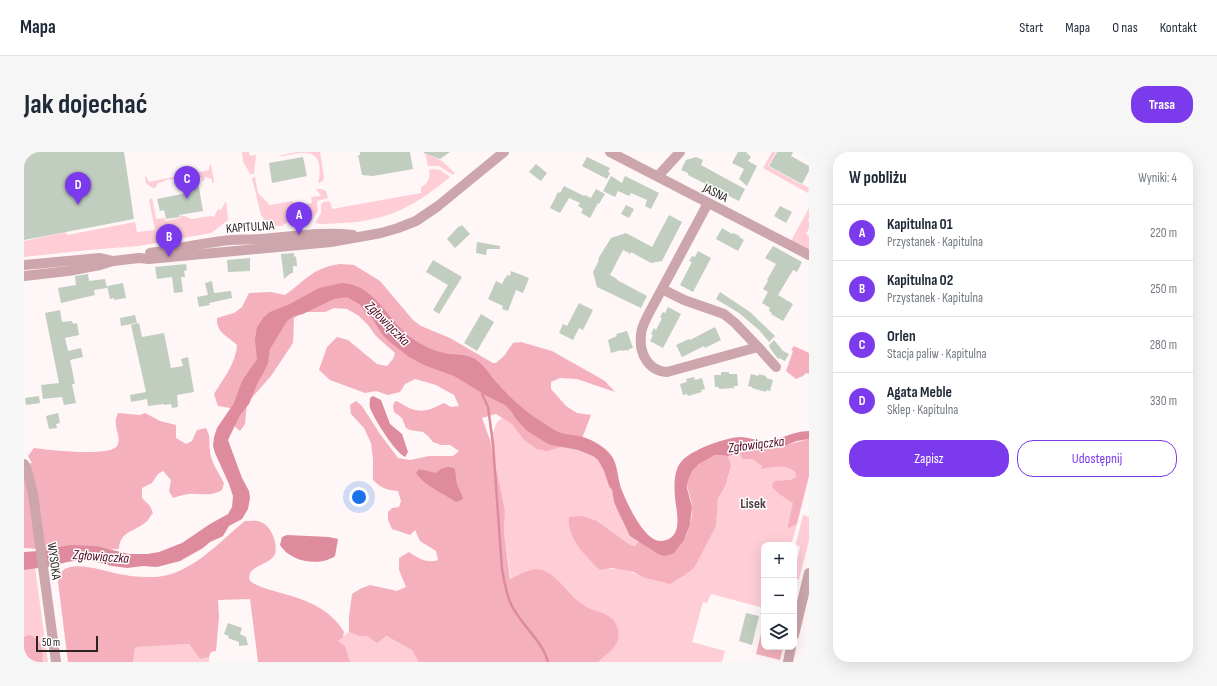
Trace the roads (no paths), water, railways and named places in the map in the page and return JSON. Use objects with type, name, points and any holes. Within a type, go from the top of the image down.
[{"type":"street","name":"KAPITULNA","points":[[24,276],[100,266],[113,261],[138,258],[147,254],[222,241],[332,233],[365,236],[398,228],[425,215],[504,152]]},
{"type":"street","name":"JASNA","points":[[610,152],[809,254]]},
{"type":"street","points":[[658,176],[680,152]]},
{"type":"street","points":[[708,203],[642,327],[640,336],[645,357],[649,365],[662,372],[672,371],[758,347]]},
{"type":"street","name":"KAPITULNA","points":[[24,265],[100,258],[113,261]]},
{"type":"street","points":[[662,289],[684,300],[724,314],[735,323],[776,368]]},
{"type":"street","name":"WYSOKA","points":[[24,464],[31,483],[56,662]]},
{"type":"street","points":[[797,623],[809,573]]},
{"type":"street","points":[[788,662],[790,650]]},
{"type":"water","name":"Zgłowiączka","points":[[342,283],[354,285],[364,290],[373,297],[404,332],[421,344],[439,352],[465,355],[478,361],[514,400],[552,429],[562,433],[587,438],[604,448],[615,461],[621,488],[631,511],[642,528],[655,540],[661,541],[669,539],[676,530],[677,517],[675,478],[677,469],[681,462],[692,453],[727,439],[741,437],[772,441],[793,434],[809,431],[809,439],[797,441],[779,448],[746,450],[728,456],[715,455],[699,464],[692,471],[688,480],[687,488],[692,507],[690,525],[684,540],[674,553],[664,556],[658,554],[630,536],[614,502],[612,490],[609,486],[604,471],[598,460],[593,456],[578,450],[551,445],[545,442],[526,430],[505,405],[454,376],[424,365],[409,357],[382,334],[372,318],[359,304],[347,297],[334,299],[303,314],[294,316],[287,321],[270,349],[268,363],[264,372],[249,404],[240,415],[228,440],[242,478],[249,491],[250,498],[248,509],[242,519],[229,526],[223,536],[210,542],[203,548],[180,561],[157,567],[143,566],[127,568],[83,560],[24,570],[24,552],[39,551],[70,545],[96,546],[129,554],[159,552],[182,543],[228,514],[232,507],[233,496],[215,453],[213,446],[214,437],[217,428],[234,403],[242,381],[257,359],[255,340],[257,327],[263,318],[270,312],[290,304],[319,288]]},
{"type":"water","points":[[373,396],[381,400],[390,424],[402,434],[408,452],[405,457],[390,442],[372,413],[370,408],[370,398]]},
{"type":"water","points":[[448,467],[454,468],[457,484],[463,497],[463,499],[456,502],[429,486],[419,478],[416,473],[419,469],[436,473],[441,469]]},
{"type":"water","points":[[287,535],[329,537],[338,539],[335,556],[329,559],[314,562],[298,559],[285,551],[280,545],[282,537]]},
{"type":"waterway","points":[[484,390],[482,394],[488,407],[493,444],[502,569],[505,586],[514,610],[541,646],[548,662]]},
{"type":"place","name":"Orlen","points":[[187,199]]},
{"type":"place","name":"Agata Meble","points":[[78,205]]},
{"type":"place","name":"Kapitulna 01","points":[[299,235]]},
{"type":"place","name":"Kapitulna 02","points":[[169,257]]},
{"type":"district","name":"Lisek","points":[[753,503]]}]
